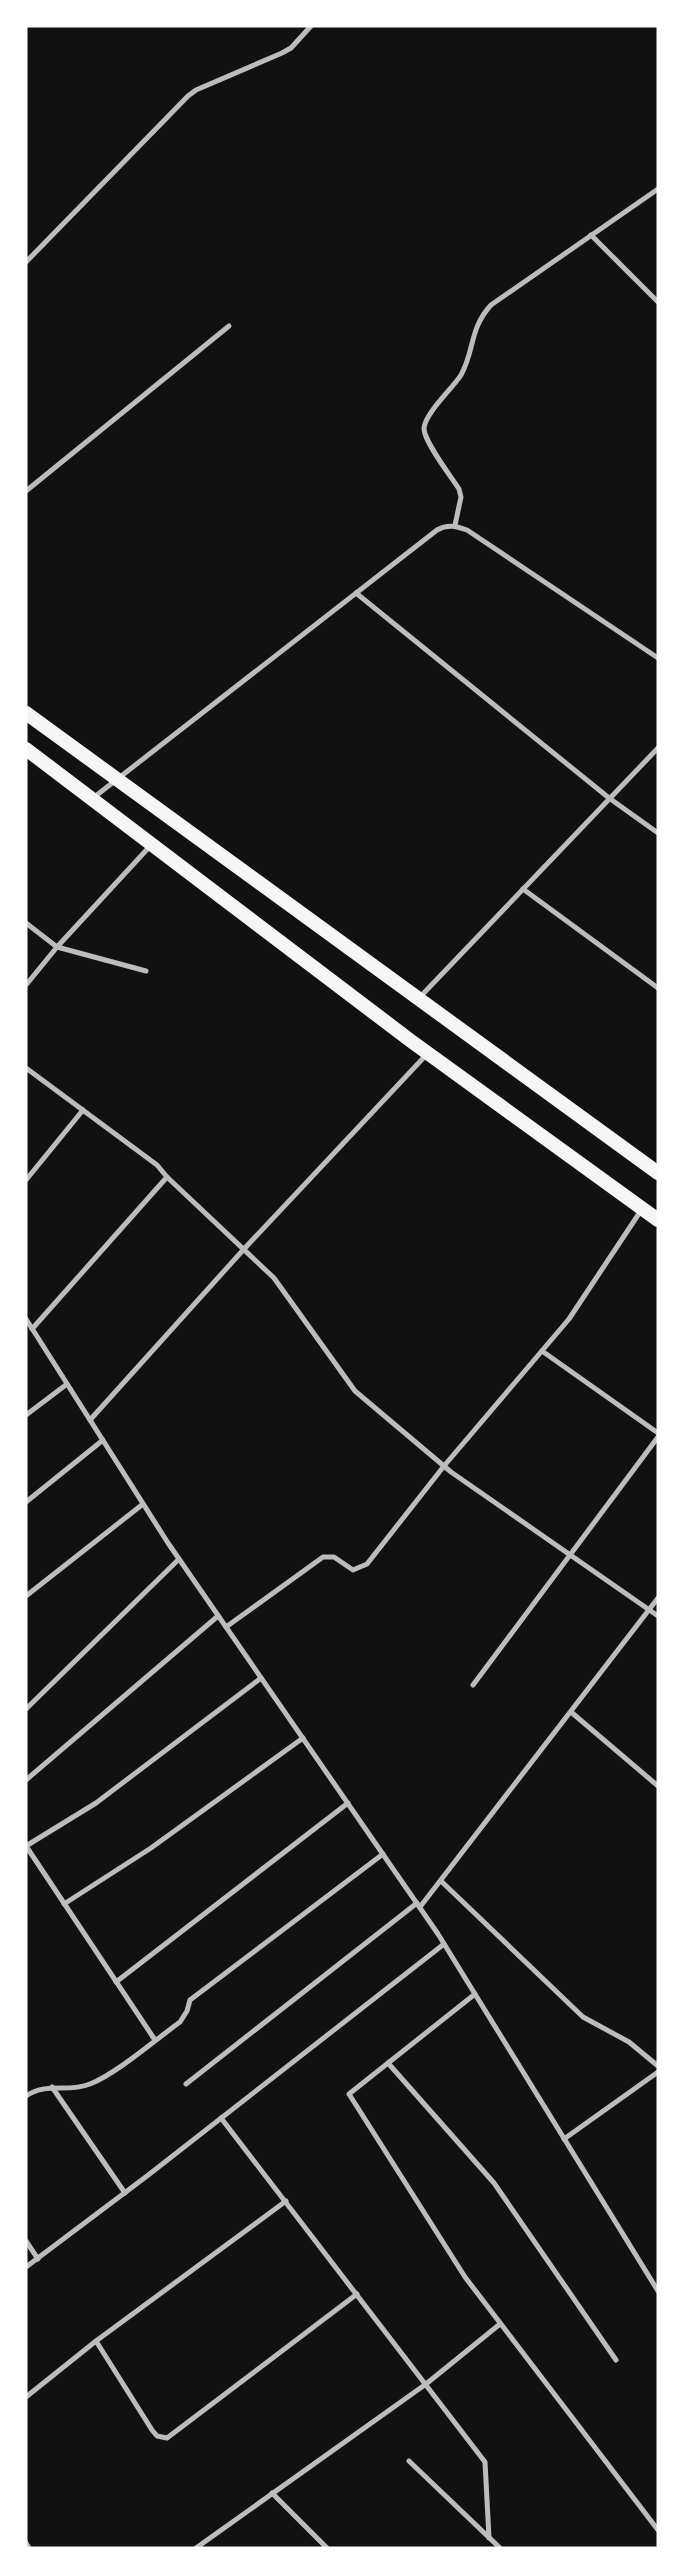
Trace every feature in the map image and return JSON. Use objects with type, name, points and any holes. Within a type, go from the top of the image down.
[{"type":"highway","points":[[26,713],[658,1173]]},
{"type":"highway","points":[[26,749],[428,1053],[658,1220]]},
{"type":"street","points":[[26,262],[188,96],[196,90],[291,48],[311,26]]},
{"type":"street","points":[[455,526],[461,497],[459,489],[427,438],[424,428],[428,418],[461,375],[475,327],[491,305],[658,188]]},
{"type":"street","points":[[591,235],[658,302]]},
{"type":"street","points":[[26,491],[229,326]]},
{"type":"street","points":[[92,799],[116,778],[437,530],[445,526],[455,526],[467,530],[658,658]]},
{"type":"street","points":[[356,593],[610,798],[658,833]]},
{"type":"street","points":[[419,999],[658,748]]},
{"type":"street","points":[[26,985],[57,947],[152,844]]},
{"type":"street","points":[[523,889],[658,988]]},
{"type":"street","points":[[26,924],[57,947],[146,971]]},
{"type":"street","points":[[90,1420],[244,1249],[428,1053]]},
{"type":"street","points":[[26,1068],[157,1165],[167,1177],[274,1278],[356,1391],[444,1466],[658,1616]]},
{"type":"street","points":[[26,1180],[83,1110]]},
{"type":"street","points":[[32,1329],[167,1177]]},
{"type":"street","points":[[226,1627],[323,1557],[334,1557],[353,1570],[367,1564],[444,1466],[569,1319],[642,1209]]},
{"type":"street","points":[[26,1319],[179,1559],[444,1944],[658,2291]]},
{"type":"street","points":[[473,1685],[658,1435],[542,1350]]},
{"type":"street","points":[[26,1415],[67,1384]]},
{"type":"street","points":[[26,1502],[103,1440]]},
{"type":"street","points":[[26,1596],[143,1504]]},
{"type":"street","points":[[26,1709],[179,1559]]},
{"type":"street","points":[[186,2084],[418,1905],[441,1881],[658,1598]]},
{"type":"street","points":[[26,1780],[218,1616]]},
{"type":"street","points":[[155,2040],[26,1846],[96,1803],[261,1678]]},
{"type":"street","points":[[571,1712],[658,1786]]},
{"type":"street","points":[[64,1904],[151,1848],[303,1738]]},
{"type":"street","points":[[116,1982],[348,1803]]},
{"type":"street","points":[[26,2096],[43,2088],[81,2088],[91,2084],[180,2022],[187,2011],[190,2000],[383,1854]]},
{"type":"street","points":[[441,1881],[583,2017],[629,2042],[658,2066]]},
{"type":"street","points":[[26,2267],[125,2193],[444,1944]]},
{"type":"street","points":[[475,1994],[349,2094],[465,2277],[658,2530]]},
{"type":"street","points":[[388,2063],[494,2183],[616,2360]]},
{"type":"street","points":[[564,2138],[658,2072]]},
{"type":"street","points":[[52,2088],[125,2193]]},
{"type":"street","points":[[221,2118],[485,2462],[489,2538]]},
{"type":"street","points":[[26,2397],[96,2341],[286,2201]]},
{"type":"street","points":[[26,2241],[38,2258]]},
{"type":"street","points":[[96,2341],[152,2430],[157,2436],[167,2438],[357,2294]]},
{"type":"street","points":[[196,2548],[426,2384],[500,2324]]},
{"type":"street","points":[[409,2461],[500,2548]]},
{"type":"street","points":[[272,2493],[327,2548]]},
{"type":"street","points":[[26,2543],[29,2548]]}]
